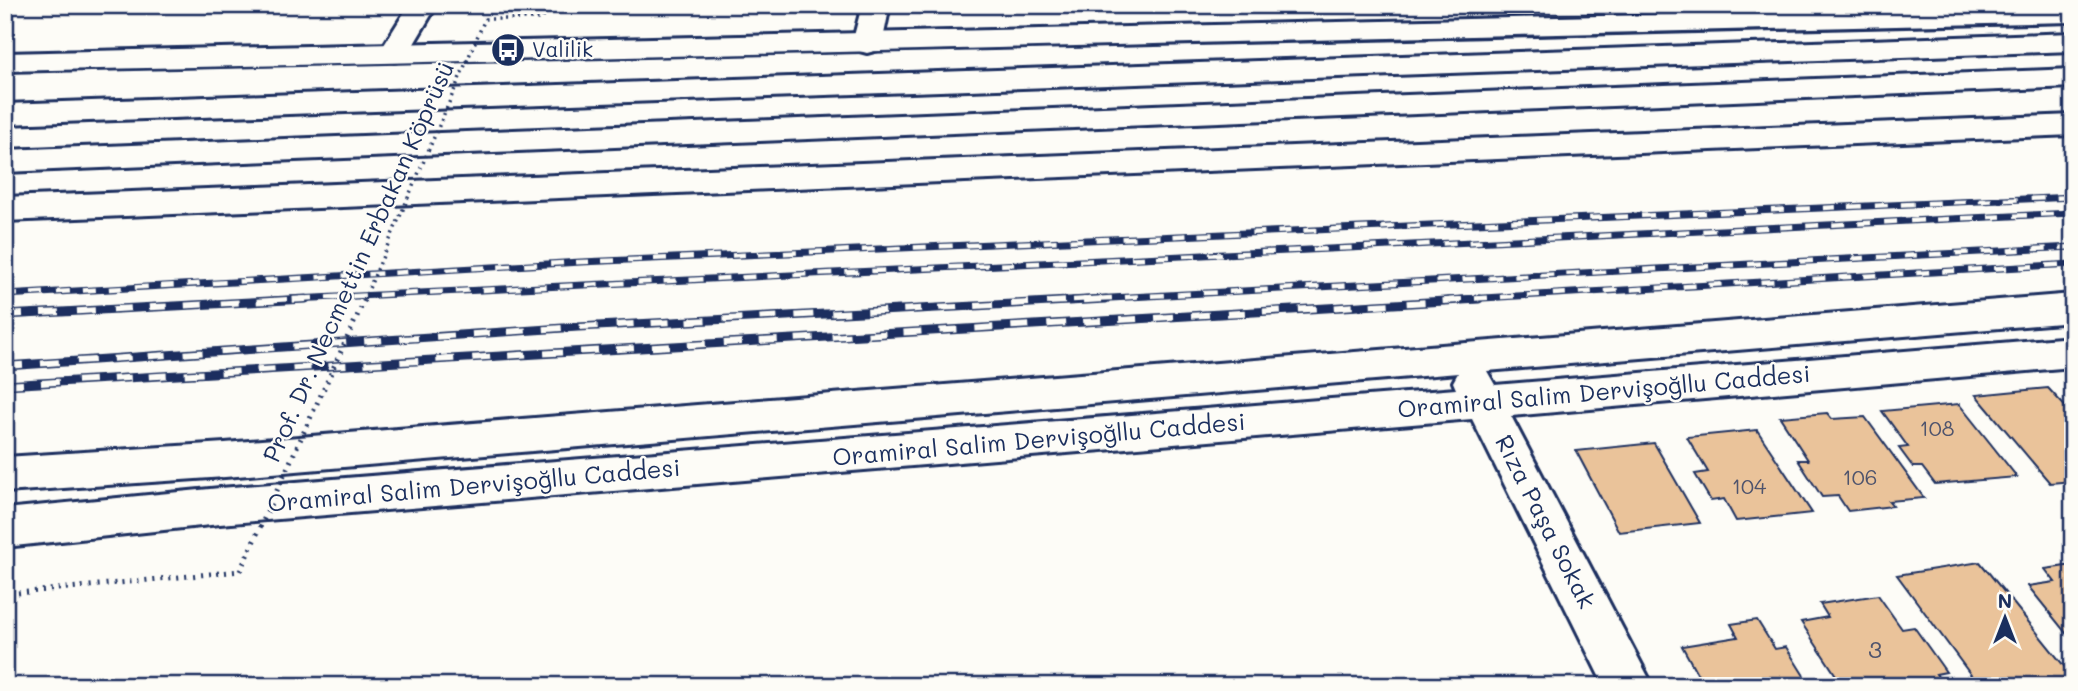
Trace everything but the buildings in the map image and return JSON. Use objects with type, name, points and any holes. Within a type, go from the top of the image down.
[{"type":"main road","points":[[394,53],[423,5]]},
{"type":"main road","points":[[867,44],[876,5]]},
{"type":"main road","points":[[5,62],[867,44],[1420,27],[2073,13]]},
{"type":"main road","points":[[1932,15],[2073,24]]},
{"type":"main road","points":[[5,114],[2073,42]]},
{"type":"main road","points":[[5,161],[2073,78]]},
{"type":"main road","points":[[5,209],[2073,125]]},
{"type":"main road","name":"Oramiral Salim Dervişoğllu Caddesi","points":[[5,475],[2073,307]]},
{"type":"main road","name":"Oramiral Salim Dervişoğllu Caddesi","points":[[5,528],[220,506],[2073,352]]},
{"type":"main road","name":"Rıza Paşa Sokak","points":[[1462,358],[1629,686]]},
{"type":"path","points":[[521,19],[524,5]]},
{"type":"path","name":"Prof. Dr. Necmettin Erbakan Köprüsü","points":[[18,593],[240,571],[402,217],[485,19],[542,19],[546,5]]},
{"type":"railway","points":[[5,295],[581,262],[2073,197]]},
{"type":"railway","points":[[274,300],[2073,213]]},
{"type":"railway","points":[[1073,300],[2073,247]]},
{"type":"railway","points":[[1449,300],[2073,264]]},
{"type":"railway","points":[[5,315],[306,299]]},
{"type":"railway","points":[[5,366],[578,327],[1106,299]]},
{"type":"railway","points":[[5,385],[1479,299]]},
{"type":"place","name":"Valilik","points":[[508,50]]}]
